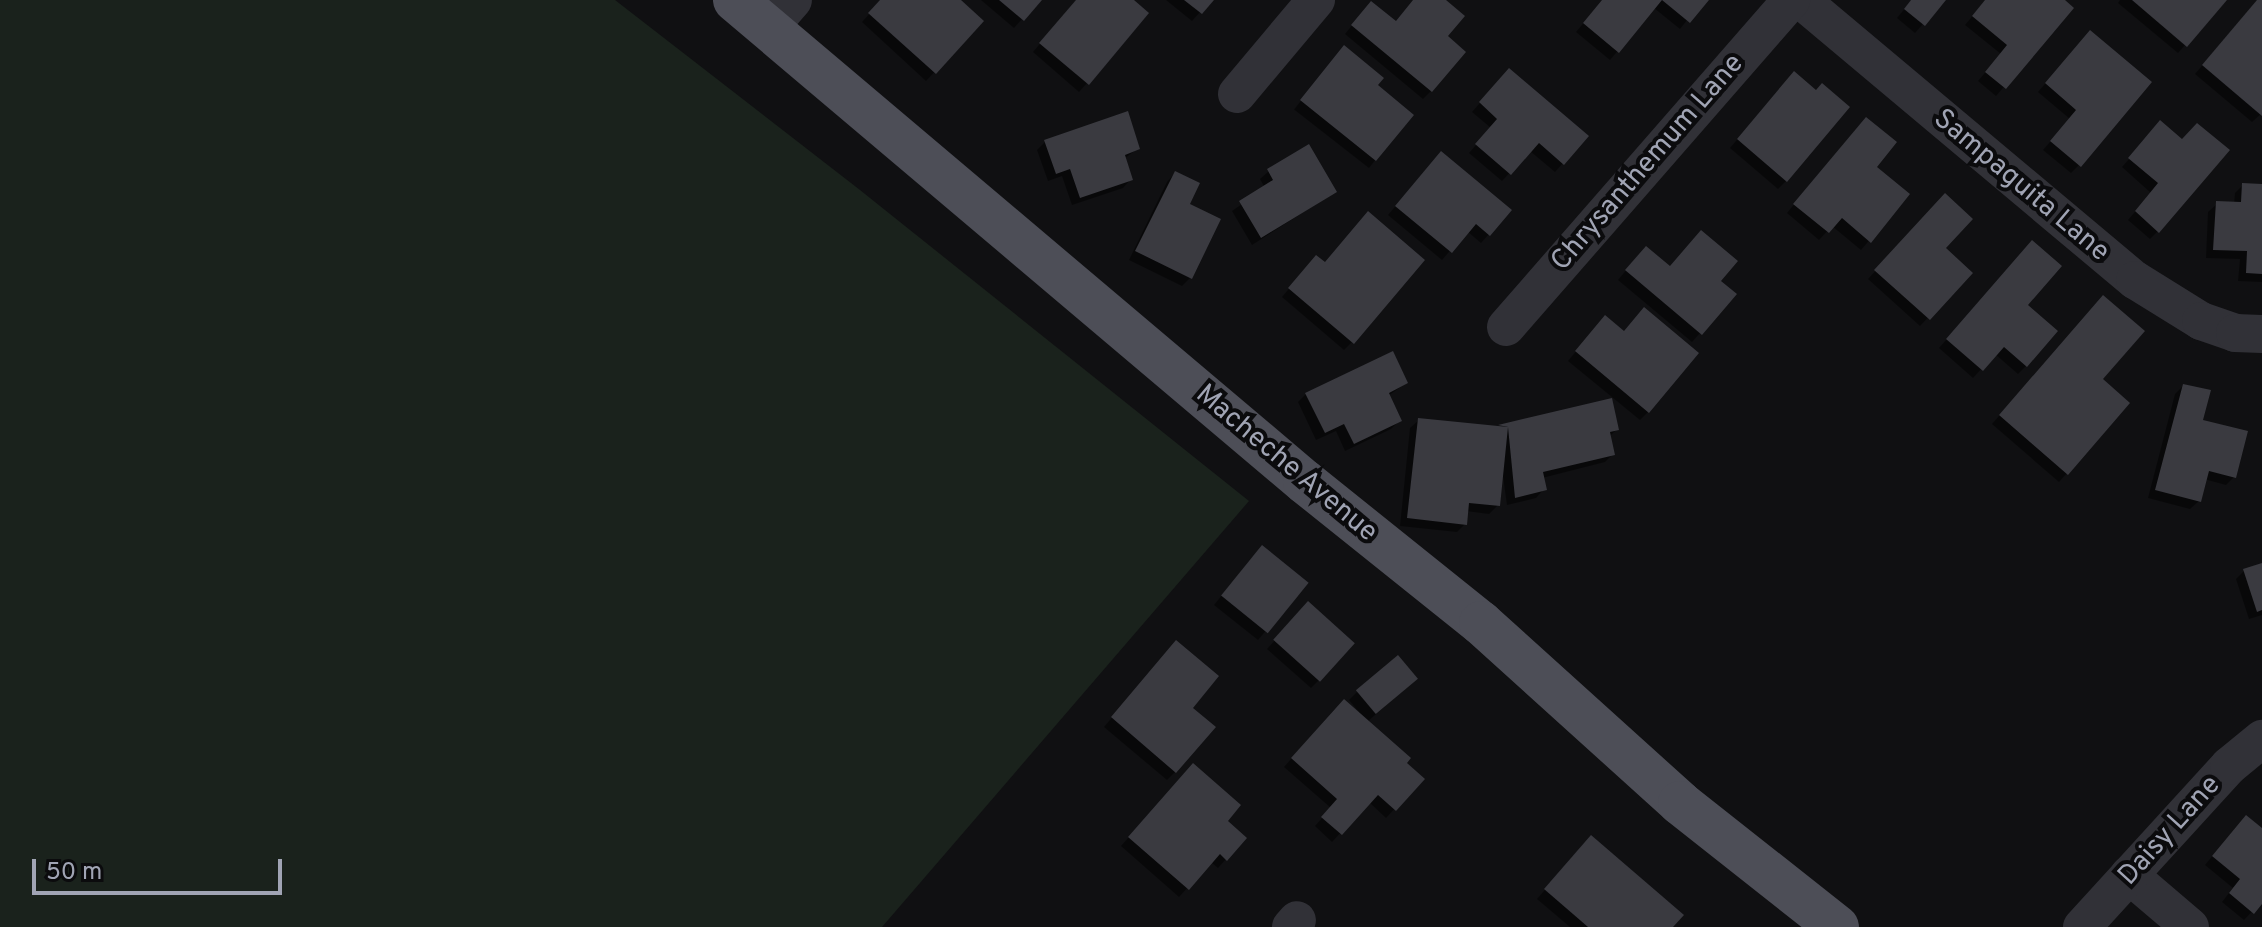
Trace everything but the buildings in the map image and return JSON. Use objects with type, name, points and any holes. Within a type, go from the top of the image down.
[{"type":"main road","name":"Macheche Avenue","points":[[735,0],[780,14],[1305,482],[1481,623],[1680,803],[1837,927]]},
{"type":"street","points":[[1237,94],[1316,0]]},
{"type":"street","name":"Chrysanthemum Lane","points":[[1506,327],[1791,0]]},
{"type":"street","name":"Sampaguita Lane","points":[[1801,0],[2135,280],[2201,321],[2235,333],[2262,334]]},
{"type":"street","name":"Daisy Lane","points":[[2082,927],[2229,766],[2262,739]]},
{"type":"street","points":[[2129,875],[2190,927]]},
{"type":"shaded area","points":[[0,0],[615,0],[860,190],[1249,501],[882,927],[0,927]]}]
